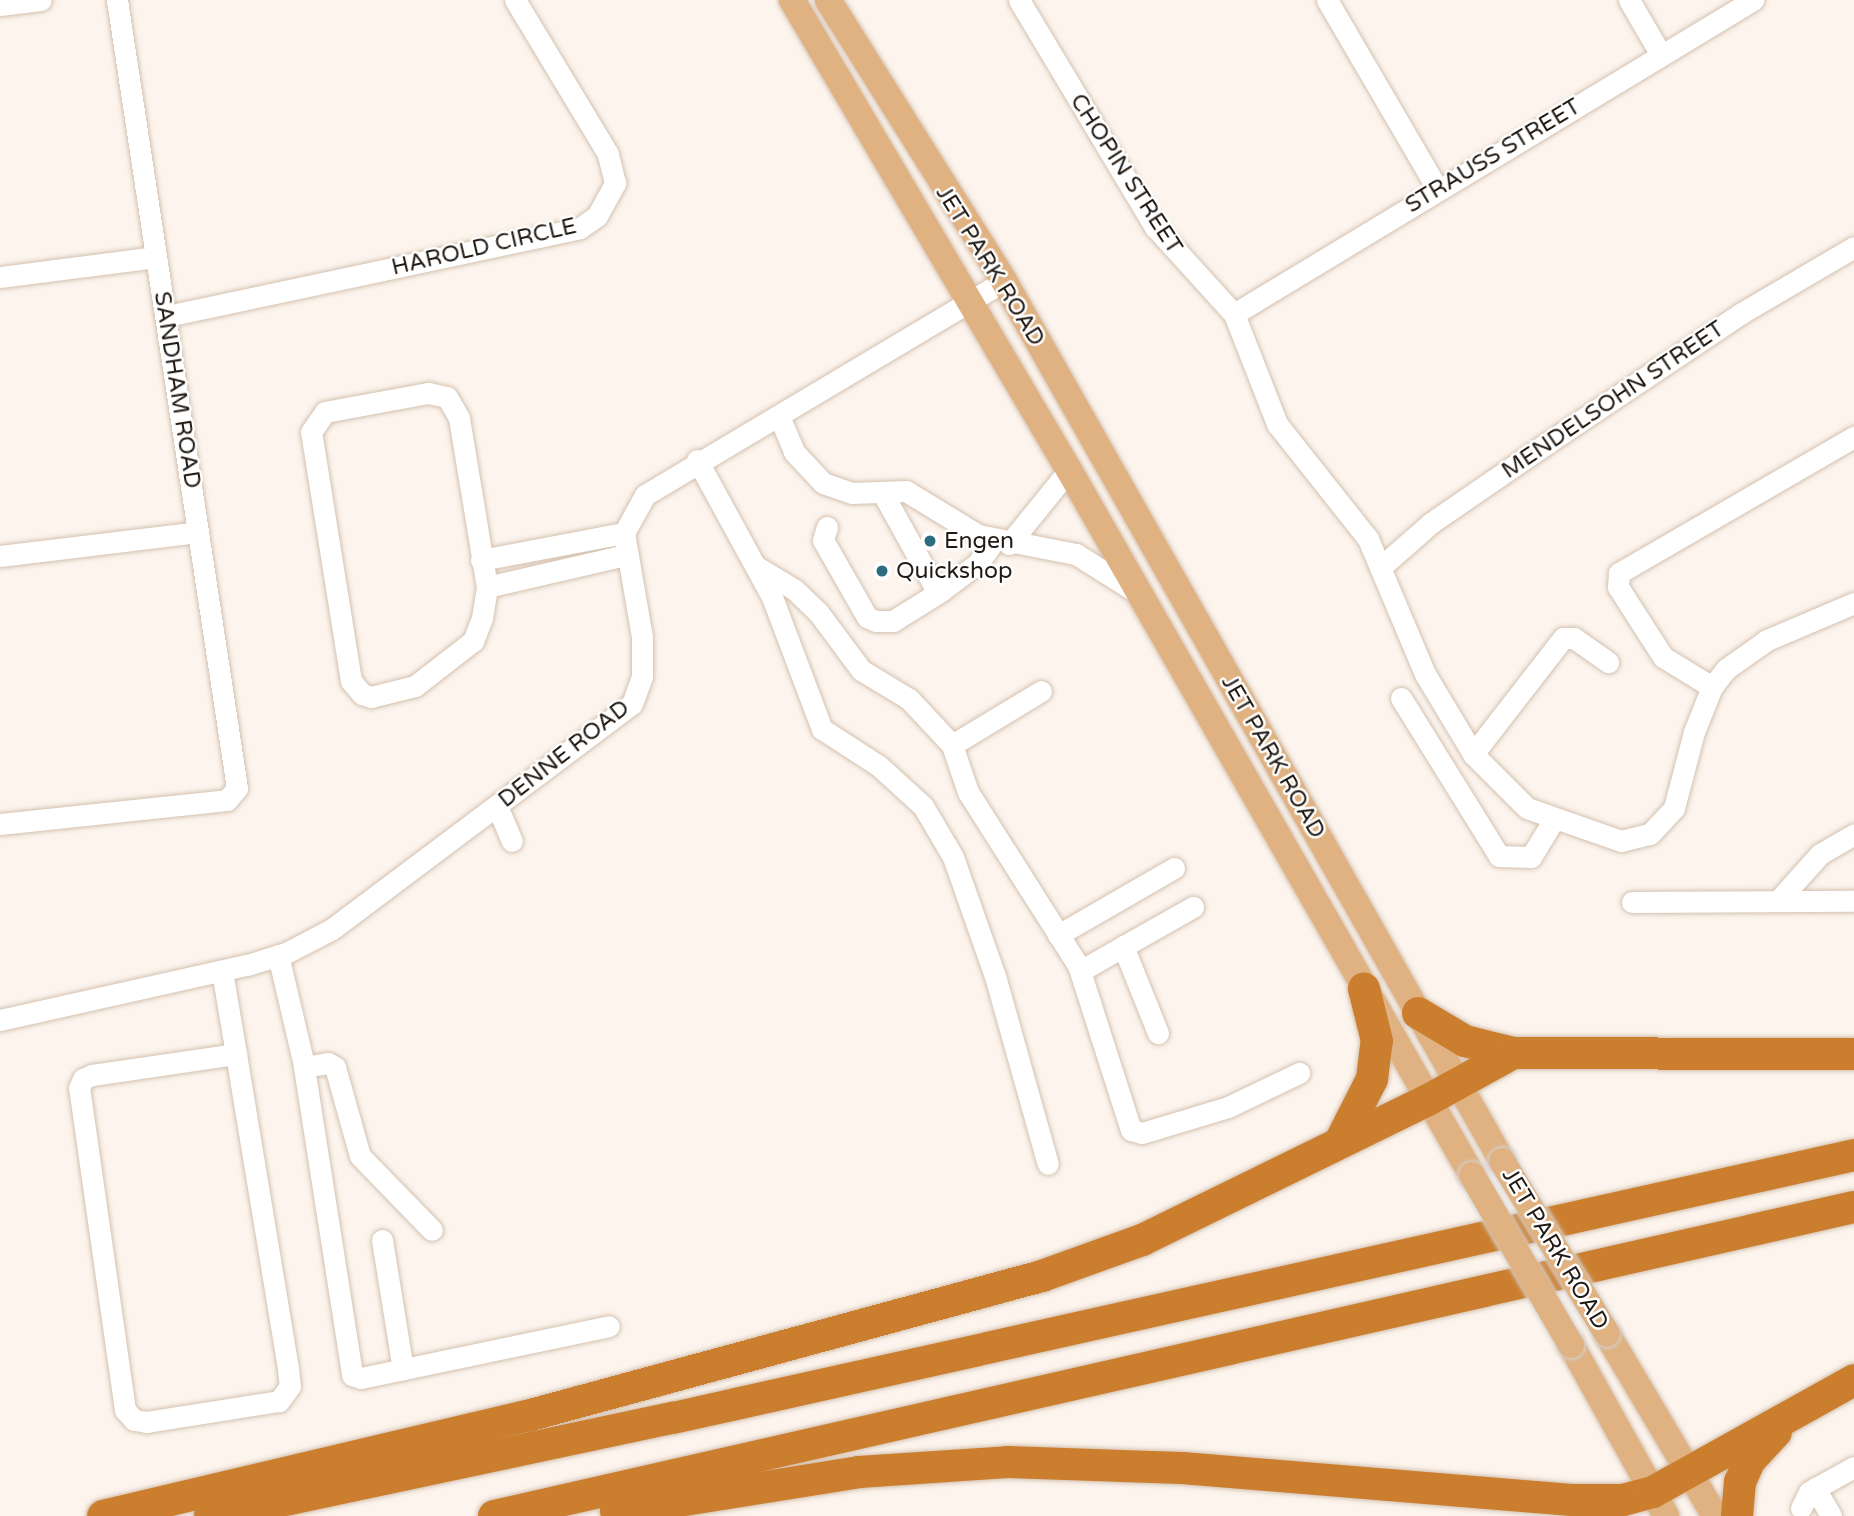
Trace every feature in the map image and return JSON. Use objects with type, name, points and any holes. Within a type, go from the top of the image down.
[{"type":"highway","points":[[1340,1142],[1372,1079],[1377,1041],[1364,989]]},
{"type":"highway","points":[[1418,1013],[1465,1041],[1513,1053],[1854,1054]]},
{"type":"highway","points":[[103,1516],[527,1416],[1042,1276],[1142,1240],[1428,1101],[1513,1053]]},
{"type":"highway","points":[[210,1516],[687,1415],[1854,1155]]},
{"type":"highway","points":[[494,1516],[1854,1207]]},
{"type":"highway","points":[[591,1516],[859,1472],[1009,1462],[1182,1468],[1575,1500],[1623,1500],[1660,1504],[1688,1470],[1854,1380]]},
{"type":"highway","points":[[1737,1516],[1740,1482],[1749,1460],[1767,1440],[1825,1396]]},
{"type":"main road","name":"JET PARK ROAD","points":[[792,0],[1069,470],[1136,593],[1571,1345],[1660,1504]]},
{"type":"main road","name":"JET PARK ROAD","points":[[828,0],[1004,281],[1502,1161],[1715,1516]]},
{"type":"street","points":[[0,5],[41,0]]},
{"type":"street","name":"SANDHAM ROAD","points":[[0,824],[226,800],[235,794],[237,781],[117,0]]},
{"type":"street","name":"HAROLD CIRCLE","points":[[167,316],[580,228],[597,216],[615,183],[608,154],[515,0]]},
{"type":"street","name":"CHOPIN STREET","points":[[1019,0],[1156,227],[1234,314],[1285,439],[1349,515],[1382,566],[1425,674],[1473,754],[1527,808],[1553,821],[1621,841],[1638,839],[1660,828],[1674,808],[1712,687]]},
{"type":"street","points":[[1327,0],[1438,190]]},
{"type":"street","points":[[1629,0],[1661,55]]},
{"type":"street","name":"STRAUSS STREET","points":[[1234,314],[1754,0]]},
{"type":"street","name":"MENDELSOHN STREET","points":[[1382,566],[1431,523],[1557,436],[1740,314],[1854,247]]},
{"type":"street","points":[[0,276],[156,257]]},
{"type":"street","points":[[481,560],[624,533],[645,495],[697,460],[779,416],[972,303],[1004,281]]},
{"type":"street","points":[[428,393],[447,397],[458,418],[481,560],[486,587],[473,641],[415,686],[381,698],[362,694],[351,681],[332,543],[311,447],[315,422],[325,412],[428,393]]},
{"type":"street","points":[[779,416],[794,452],[810,473],[852,493],[906,491],[966,529],[1002,542],[1076,554],[1136,593]]},
{"type":"street","points":[[1854,437],[1619,573],[1618,587],[1663,657],[1712,687],[1749,649],[1854,603]]},
{"type":"street","points":[[697,460],[787,632],[822,729],[879,766],[923,806],[953,857],[995,976],[1048,1164]]},
{"type":"street","points":[[827,527],[823,540],[867,617],[893,621],[938,593],[978,563],[1002,542],[1069,470]]},
{"type":"street","points":[[882,492],[938,593]]},
{"type":"street","points":[[0,556],[198,533]]},
{"type":"street","name":"DENNE ROAD","points":[[0,1020],[222,971],[278,955],[331,929],[620,716],[637,696],[642,637],[624,533]]},
{"type":"street","points":[[486,587],[626,555]]},
{"type":"street","points":[[754,565],[795,590],[818,612],[862,670],[909,699],[952,745],[968,792],[1080,971],[1136,1134],[1228,1107],[1299,1073]]},
{"type":"street","points":[[1473,754],[1563,638],[1574,638],[1608,662]]},
{"type":"street","points":[[952,745],[1041,691]]},
{"type":"street","points":[[1401,698],[1499,856],[1531,857],[1553,821]]},
{"type":"street","points":[[498,806],[512,841]]},
{"type":"street","points":[[1778,901],[1819,854],[1854,834]]},
{"type":"street","points":[[1058,935],[1174,868]]},
{"type":"street","points":[[1632,902],[1854,901]]},
{"type":"street","points":[[1080,971],[1193,907]]},
{"type":"street","points":[[1123,946],[1158,1033]]},
{"type":"street","points":[[278,955],[304,1067],[349,1371],[361,1378],[609,1326]]},
{"type":"street","points":[[222,971],[236,1054],[290,1386],[279,1401],[147,1422],[134,1419],[125,1410],[79,1088],[83,1079],[92,1075],[236,1054]]},
{"type":"street","points":[[304,1067],[328,1063],[335,1067],[360,1156],[432,1230]]},
{"type":"street","points":[[382,1240],[403,1369]]},
{"type":"street","points":[[1801,1508],[1815,1488],[1854,1467]]},
{"type":"street","points":[[1815,1488],[1831,1516]]},
{"type":"place","name":"Engen","points":[[930,541]]},
{"type":"place","name":"Quickshop","points":[[882,571]]}]
